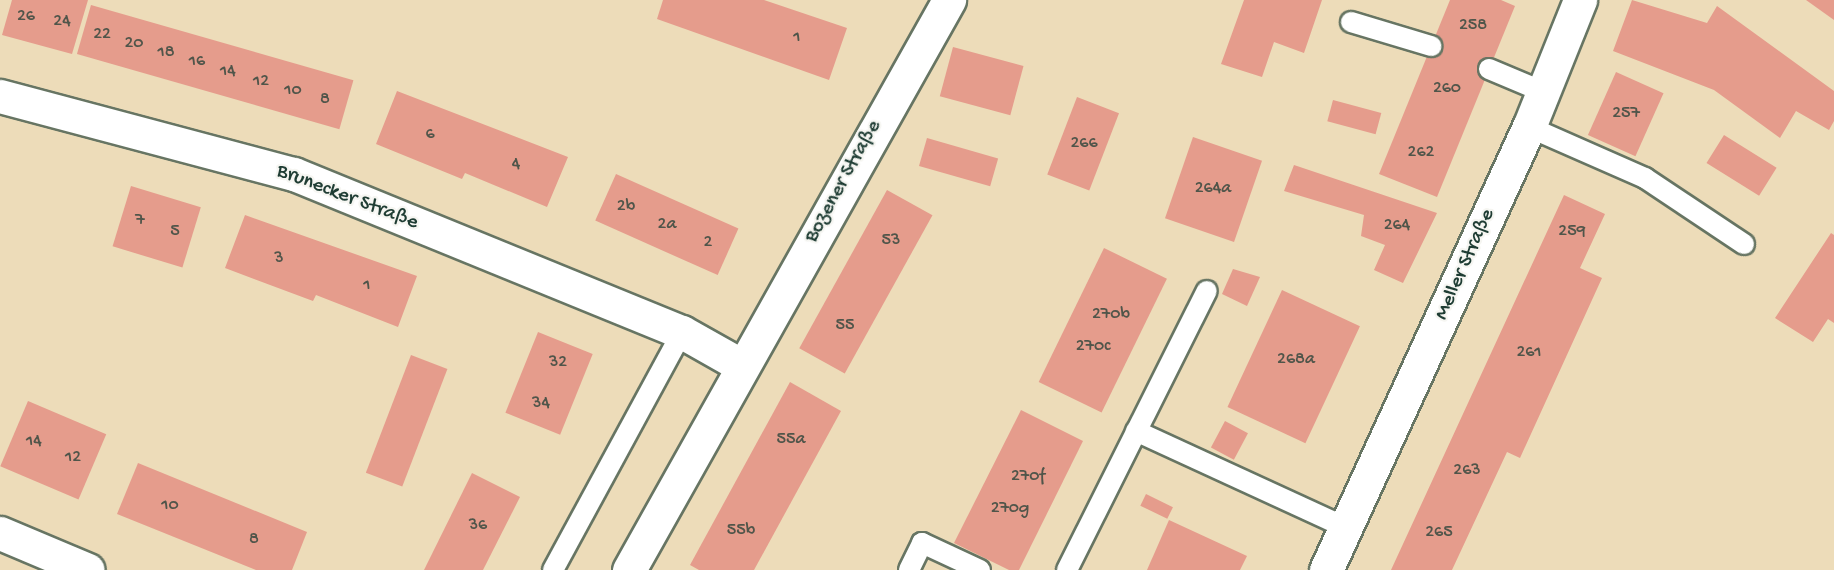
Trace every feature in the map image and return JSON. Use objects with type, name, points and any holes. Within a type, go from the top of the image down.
[{"type":"street","name":"Meller Straße","points":[[1326,570],[1529,127],[1580,0]]},
{"type":"street","name":"Bozener Straße","points":[[629,570],[944,1]]},
{"type":"street","name":"Brunecker Straße","points":[[0,96],[294,174],[682,332]]},
{"type":"street","points":[[682,332],[742,366]]},
{"type":"street","points":[[0,533],[88,570]]},
{"type":"lane","points":[[1351,22],[1431,45]]},
{"type":"lane","points":[[1489,69],[1544,92]]},
{"type":"lane","points":[[1529,127],[1645,178],[1744,244]]},
{"type":"lane","points":[[1067,570],[1207,291]]},
{"type":"lane","points":[[553,570],[682,332]]},
{"type":"lane","points":[[1136,431],[1347,528]]},
{"type":"lane","points":[[909,570],[922,543],[980,570]]},
{"type":"building","points":[[12,0],[88,0],[72,54],[2,35]]},
{"type":"building","points":[[663,0],[764,0],[847,28],[829,80],[657,19]]},
{"type":"building","points":[[1244,0],[1322,0],[1304,53],[1274,42],[1262,77],[1221,64]]},
{"type":"building","points":[[1450,0],[1501,0],[1515,6],[1437,197],[1379,174]]},
{"type":"building","points":[[1632,0],[1707,23],[1717,6],[1834,91],[1834,121],[1829,130],[1796,111],[1780,138],[1714,90],[1613,51]]},
{"type":"building","points":[[1806,0],[1834,0],[1834,20]]},
{"type":"building","points":[[91,5],[353,80],[339,129],[77,54]]},
{"type":"building","points":[[953,47],[1024,66],[1010,115],[940,96]]},
{"type":"building","points":[[1616,72],[1664,93],[1635,156],[1588,135]]},
{"type":"building","points":[[397,91],[568,157],[547,207],[465,173],[462,179],[376,144]]},
{"type":"building","points":[[1077,97],[1119,113],[1089,191],[1047,174]]},
{"type":"building","points":[[1333,100],[1381,113],[1376,134],[1327,121]]},
{"type":"building","points":[[1724,135],[1777,168],[1759,196],[1707,163]]},
{"type":"building","points":[[1193,137],[1262,161],[1234,242],[1165,218]]},
{"type":"building","points":[[927,138],[998,158],[990,186],[919,166]]},
{"type":"building","points":[[1294,165],[1437,213],[1403,283],[1374,270],[1385,245],[1361,236],[1364,215],[1284,191]]},
{"type":"building","points":[[616,174],[738,229],[718,275],[595,221]]},
{"type":"building","points":[[131,186],[201,207],[182,268],[113,246]]},
{"type":"building","points":[[887,190],[932,215],[845,374],[799,348]]},
{"type":"building","points":[[1564,195],[1605,214],[1580,268],[1602,278],[1520,458],[1507,452],[1452,570],[1391,570]]},
{"type":"building","points":[[245,215],[417,276],[398,327],[316,295],[313,301],[225,268]]},
{"type":"building","points":[[1831,233],[1834,235],[1834,323],[1828,319],[1813,342],[1775,318]]},
{"type":"building","points":[[1104,248],[1167,279],[1102,413],[1039,382]]},
{"type":"building","points":[[1233,269],[1260,277],[1247,306],[1222,294]]},
{"type":"building","points":[[1282,290],[1360,326],[1305,443],[1227,407]]},
{"type":"building","points":[[538,332],[593,354],[560,435],[505,413]]},
{"type":"building","points":[[411,355],[447,369],[402,487],[366,473]]},
{"type":"building","points":[[790,382],[841,411],[754,570],[699,570],[690,565]]},
{"type":"building","points":[[28,401],[106,434],[79,500],[0,466]]},
{"type":"building","points":[[1021,410],[1083,441],[1019,570],[1009,570],[954,543]]},
{"type":"building","points":[[1225,421],[1248,433],[1234,460],[1211,447]]},
{"type":"building","points":[[138,463],[307,532],[292,570],[256,570],[117,514]]},
{"type":"building","points":[[472,473],[520,497],[483,570],[424,570]]},
{"type":"building","points":[[1146,494],[1173,507],[1167,519],[1140,506]]},
{"type":"building","points":[[1169,520],[1247,556],[1240,570],[1147,570]]}]
